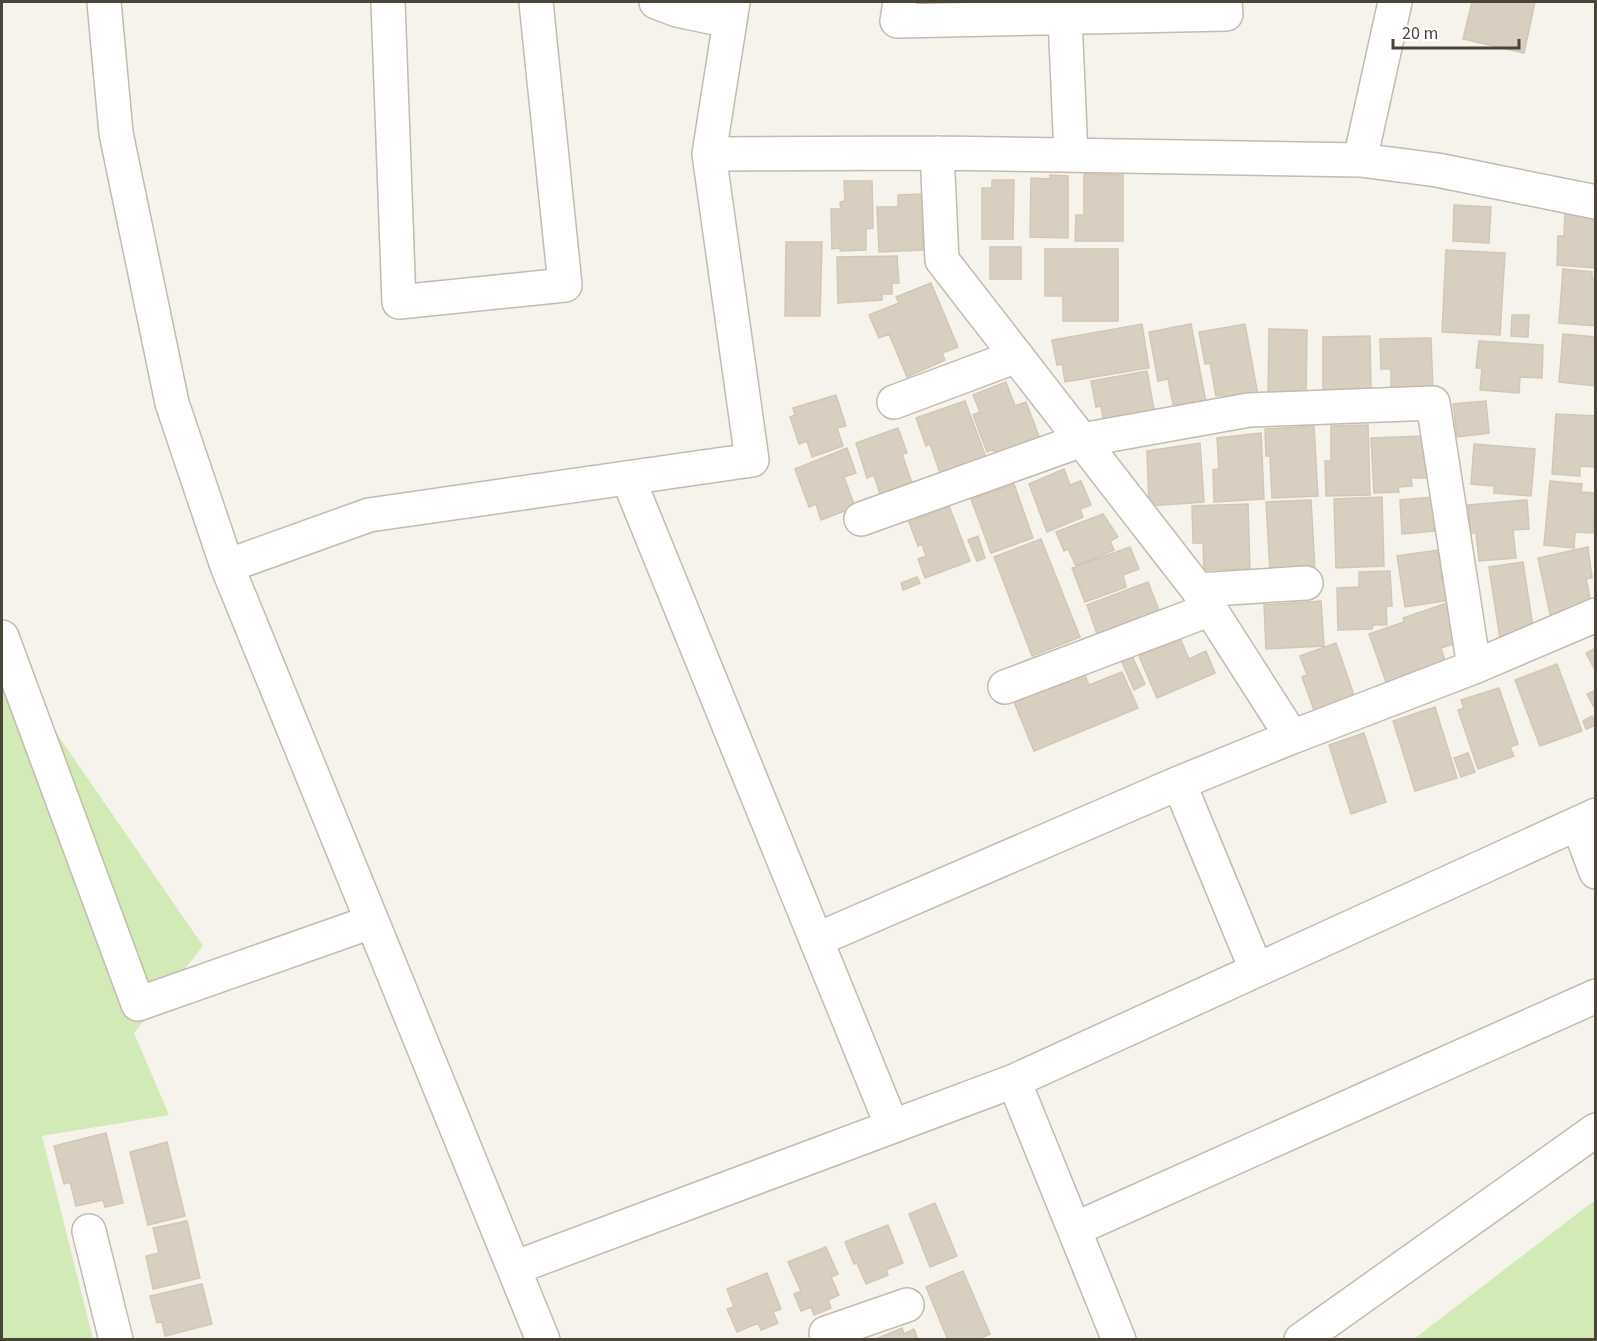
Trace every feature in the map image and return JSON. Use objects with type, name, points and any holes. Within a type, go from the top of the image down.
[{"type":"street","points":[[104,2],[116,133],[172,403],[226,566],[543,1340]]},
{"type":"street","points":[[388,2],[399,302],[565,285],[536,2]]},
{"type":"street","points":[[226,566],[369,515],[752,460],[709,154],[731,11],[677,10],[656,2]]},
{"type":"street","points":[[900,2],[897,21],[1226,14],[1225,2]]},
{"type":"street","points":[[1360,160],[1395,2]]},
{"type":"street","points":[[1065,18],[1071,155]]},
{"type":"street","points":[[709,154],[937,153],[1360,160],[1437,170],[1596,202]]},
{"type":"street","points":[[937,153],[942,260],[1204,600],[1292,736]]},
{"type":"street","points":[[894,402],[1017,356]]},
{"type":"street","points":[[861,519],[1082,440],[1249,410],[1433,403],[1474,667]]},
{"type":"street","points":[[628,478],[892,1126]]},
{"type":"street","points":[[1005,687],[1204,600],[1306,583]]},
{"type":"street","points":[[816,940],[1179,783],[1292,736],[1474,667],[1596,615]]},
{"type":"street","points":[[2,637],[138,1004],[371,922]]},
{"type":"street","points":[[1179,783],[1256,969]]},
{"type":"street","points":[[514,1268],[1014,1081],[1587,820],[1596,872]]},
{"type":"street","points":[[1075,1229],[1596,996]]},
{"type":"street","points":[[1014,1081],[1119,1340]]},
{"type":"street","points":[[1301,1340],[1596,1130]]},
{"type":"street","points":[[89,1231],[116,1340]]},
{"type":"street","points":[[828,1340],[826,1333],[907,1305]]},
{"type":"green space","points":[[2,654],[203,946],[134,1033],[169,1115],[42,1136],[93,1339],[2,1339]]},
{"type":"green space","points":[[1595,1200],[1595,1339],[1414,1339]]},
{"type":"building","points":[[1472,2],[1535,2],[1524,53],[1463,39]]},
{"type":"building","points":[[1084,174],[1123,175],[1123,241],[1075,241],[1076,215],[1084,215]]},
{"type":"building","points":[[1050,175],[1068,176],[1068,238],[1030,237],[1031,178],[1050,179]]},
{"type":"building","points":[[992,180],[1014,180],[1013,239],[982,239],[982,188],[992,188]]},
{"type":"building","points":[[844,181],[872,181],[873,228],[866,229],[866,250],[832,249],[831,209],[841,209],[840,202],[845,201]]},
{"type":"building","points":[[922,194],[923,250],[879,252],[877,207],[898,207],[898,195]]},
{"type":"building","points":[[1454,205],[1491,207],[1489,243],[1453,241]]},
{"type":"building","points":[[1565,213],[1596,215],[1596,268],[1557,265],[1558,236],[1564,236]]},
{"type":"building","points":[[786,242],[822,242],[820,316],[785,316]]},
{"type":"building","points":[[990,247],[1021,247],[1021,279],[990,279]]},
{"type":"building","points":[[1045,249],[1118,249],[1118,321],[1063,321],[1063,296],[1045,296]]},
{"type":"building","points":[[1446,250],[1505,253],[1500,335],[1442,332]]},
{"type":"building","points":[[897,256],[899,283],[892,283],[892,294],[882,294],[882,300],[838,303],[837,257]]},
{"type":"building","points":[[1563,269],[1592,272],[1592,278],[1596,278],[1596,326],[1559,323]]},
{"type":"building","points":[[931,283],[958,347],[942,353],[945,360],[907,377],[889,334],[879,338],[869,315],[899,303],[896,297]]},
{"type":"building","points":[[1512,315],[1529,315],[1528,337],[1511,336]]},
{"type":"building","points":[[1142,324],[1149,368],[1065,382],[1062,364],[1057,365],[1052,340]]},
{"type":"building","points":[[1191,324],[1206,402],[1174,409],[1168,379],[1158,381],[1149,332]]},
{"type":"building","points":[[1245,324],[1259,401],[1225,407],[1222,395],[1216,396],[1210,363],[1205,364],[1199,332]]},
{"type":"building","points":[[1269,329],[1307,330],[1306,397],[1268,398]]},
{"type":"building","points":[[1563,334],[1596,337],[1596,386],[1559,382]]},
{"type":"building","points":[[1370,336],[1371,393],[1323,393],[1323,337]]},
{"type":"building","points":[[1431,338],[1433,390],[1391,392],[1391,369],[1381,369],[1380,339]]},
{"type":"building","points":[[1479,341],[1543,345],[1542,378],[1520,377],[1519,393],[1480,390],[1482,368],[1476,368]]},
{"type":"building","points":[[1147,371],[1155,415],[1104,424],[1101,406],[1096,407],[1091,381]]},
{"type":"building","points":[[1006,382],[1015,406],[1026,402],[1040,439],[996,456],[994,449],[987,452],[973,415],[980,412],[973,395]]},
{"type":"building","points":[[836,395],[846,426],[837,428],[843,446],[812,457],[807,441],[799,444],[790,417],[795,415],[793,408]]},
{"type":"building","points":[[965,401],[987,460],[941,476],[930,444],[926,446],[916,418]]},
{"type":"building","points":[[1486,401],[1489,433],[1457,437],[1453,404]]},
{"type":"building","points":[[1556,414],[1596,416],[1596,467],[1580,466],[1580,476],[1552,474]]},
{"type":"building","points":[[1368,425],[1370,495],[1326,496],[1325,461],[1331,461],[1331,426]]},
{"type":"building","points":[[1314,426],[1318,496],[1272,498],[1270,456],[1266,456],[1265,429]]},
{"type":"building","points":[[898,428],[907,453],[902,454],[913,486],[881,497],[874,475],[867,478],[856,443]]},
{"type":"building","points":[[1261,433],[1264,499],[1214,502],[1213,470],[1219,469],[1217,438]]},
{"type":"building","points":[[1424,436],[1427,478],[1411,478],[1412,486],[1398,487],[1399,492],[1374,493],[1371,438]]},
{"type":"building","points":[[1200,443],[1204,502],[1149,506],[1147,451]]},
{"type":"building","points":[[1474,444],[1535,449],[1531,496],[1494,493],[1494,486],[1471,484]]},
{"type":"building","points":[[847,448],[856,473],[844,477],[855,507],[821,520],[816,504],[809,507],[795,469]]},
{"type":"building","points":[[1064,469],[1070,485],[1081,481],[1091,505],[1080,509],[1083,517],[1047,532],[1029,484]]},
{"type":"building","points":[[1550,481],[1582,484],[1581,492],[1596,493],[1593,533],[1575,532],[1574,548],[1544,545]]},
{"type":"building","points":[[1014,484],[1033,538],[991,553],[971,499]]},
{"type":"building","points":[[1382,497],[1384,566],[1336,568],[1334,499]]},
{"type":"building","points":[[1433,497],[1435,531],[1402,534],[1400,500]]},
{"type":"building","points":[[1311,500],[1315,570],[1270,572],[1266,502]]},
{"type":"building","points":[[1527,500],[1529,529],[1513,530],[1516,558],[1479,561],[1476,533],[1471,533],[1468,505]]},
{"type":"building","points":[[1248,504],[1250,569],[1204,570],[1203,543],[1193,543],[1192,506]]},
{"type":"building","points":[[949,506],[970,561],[925,578],[918,559],[926,556],[922,544],[918,546],[909,522]]},
{"type":"building","points":[[1103,514],[1118,537],[1110,541],[1114,550],[1076,566],[1068,549],[1064,551],[1056,532]]},
{"type":"building","points":[[978,536],[985,558],[977,561],[968,540]]},
{"type":"building","points":[[1041,539],[1080,637],[1032,656],[994,557]]},
{"type":"building","points":[[1130,547],[1139,569],[1123,575],[1126,587],[1085,602],[1072,568]]},
{"type":"building","points":[[1588,547],[1592,578],[1586,579],[1591,602],[1552,623],[1538,558]]},
{"type":"building","points":[[1438,550],[1442,581],[1447,580],[1450,600],[1405,607],[1397,556]]},
{"type":"building","points":[[1523,562],[1534,634],[1500,639],[1489,567]]},
{"type":"building","points":[[1390,571],[1392,606],[1386,606],[1387,625],[1373,625],[1372,629],[1338,630],[1337,588],[1359,587],[1359,572]]},
{"type":"building","points":[[917,577],[920,583],[903,590],[901,583]]},
{"type":"building","points":[[1148,582],[1159,610],[1097,634],[1087,605]]},
{"type":"building","points":[[1321,601],[1324,646],[1266,649],[1264,605]]},
{"type":"building","points":[[1447,603],[1460,642],[1441,648],[1446,664],[1387,685],[1369,634],[1404,622],[1403,618]]},
{"type":"building","points":[[1180,638],[1189,659],[1206,651],[1215,673],[1157,698],[1139,656]]},
{"type":"building","points":[[1336,643],[1355,698],[1315,713],[1302,677],[1307,675],[1300,656]]},
{"type":"building","points":[[1596,648],[1596,672],[1586,653]]},
{"type":"building","points":[[1133,658],[1145,684],[1134,690],[1122,662]]},
{"type":"building","points":[[1557,664],[1582,731],[1540,746],[1515,680]]},
{"type":"building","points":[[1122,672],[1138,708],[1034,751],[1014,702],[1084,673],[1089,685]]},
{"type":"building","points":[[1499,688],[1518,744],[1510,747],[1514,756],[1478,769],[1458,710],[1464,708],[1461,700]]},
{"type":"building","points":[[1596,690],[1596,711],[1587,694]]},
{"type":"building","points":[[1435,707],[1457,778],[1415,791],[1393,721]]},
{"type":"building","points":[[1592,716],[1596,725],[1586,729],[1583,721]]},
{"type":"building","points":[[1364,733],[1386,802],[1351,814],[1329,745]]},
{"type":"building","points":[[1468,753],[1475,772],[1461,777],[1454,758]]},
{"type":"building","points":[[106,1133],[123,1203],[105,1207],[103,1200],[76,1206],[70,1182],[64,1184],[54,1146]]},
{"type":"building","points":[[167,1142],[185,1216],[148,1225],[130,1152]]},
{"type":"building","points":[[935,1203],[957,1256],[930,1267],[909,1214]]},
{"type":"building","points":[[187,1221],[200,1278],[153,1289],[146,1256],[159,1253],[153,1228]]},
{"type":"building","points":[[888,1225],[903,1263],[886,1270],[888,1275],[866,1284],[845,1242]]},
{"type":"building","points":[[826,1247],[838,1274],[831,1277],[839,1295],[828,1300],[831,1308],[814,1315],[811,1307],[801,1311],[794,1294],[801,1291],[788,1262]]},
{"type":"building","points":[[963,1271],[990,1334],[976,1340],[948,1340],[926,1287]]},
{"type":"building","points":[[767,1273],[781,1309],[773,1312],[778,1323],[761,1330],[758,1323],[737,1332],[727,1309],[734,1307],[727,1289]]},
{"type":"building","points":[[202,1284],[212,1324],[165,1336],[162,1322],[157,1323],[150,1296]]},
{"type":"building","points":[[902,1328],[904,1334],[914,1329],[918,1340],[874,1340]]}]
